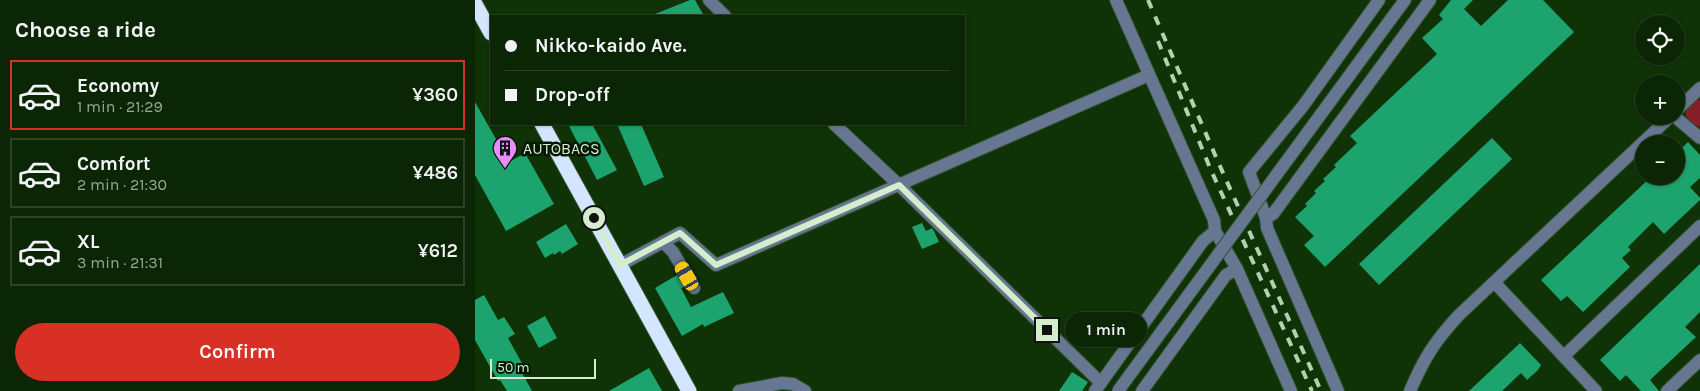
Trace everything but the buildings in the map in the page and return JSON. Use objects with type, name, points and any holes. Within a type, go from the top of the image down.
[{"type":"highway","points":[[475,4],[490,31]]},
{"type":"highway","points":[[543,125],[689,391]]},
{"type":"street","points":[[709,0],[724,15]]},
{"type":"street","points":[[1116,0],[1214,220],[1215,230],[1237,269],[1291,391]]},
{"type":"street","points":[[1338,391],[1267,228],[1266,218],[1249,172],[1303,106],[1379,0]]},
{"type":"street","points":[[1118,391],[1405,0]]},
{"type":"street","points":[[1266,218],[1273,214],[1430,0]]},
{"type":"street","points":[[620,265],[680,233],[716,265],[1149,75]]},
{"type":"street","points":[[1685,102],[1700,88]]},
{"type":"street","points":[[835,125],[899,185],[1098,387],[1203,241],[1215,230]]},
{"type":"street","points":[[1409,391],[1428,352],[1441,334],[1459,315],[1662,125]]},
{"type":"street","points":[[1683,125],[1700,138]]},
{"type":"street","points":[[1563,356],[1700,226]]},
{"type":"street","points":[[663,242],[673,252],[695,288]]},
{"type":"street","points":[[1142,391],[1226,275],[1237,269]]},
{"type":"street","points":[[1495,283],[1596,391]]},
{"type":"street","points":[[1667,391],[1700,360]]},
{"type":"street","points":[[739,391],[782,383],[793,384],[805,391]]},
{"type":"railway","points":[[1148,0],[1321,391]]},
{"type":"railway","points":[[1158,41],[1210,168],[1312,391]]},
{"type":"place","name":"AUTOBACS","points":[[505,169]]},
{"type":"route","points":[[594,218],[620,265],[680,233],[716,265],[899,185],[1047,330]]}]
